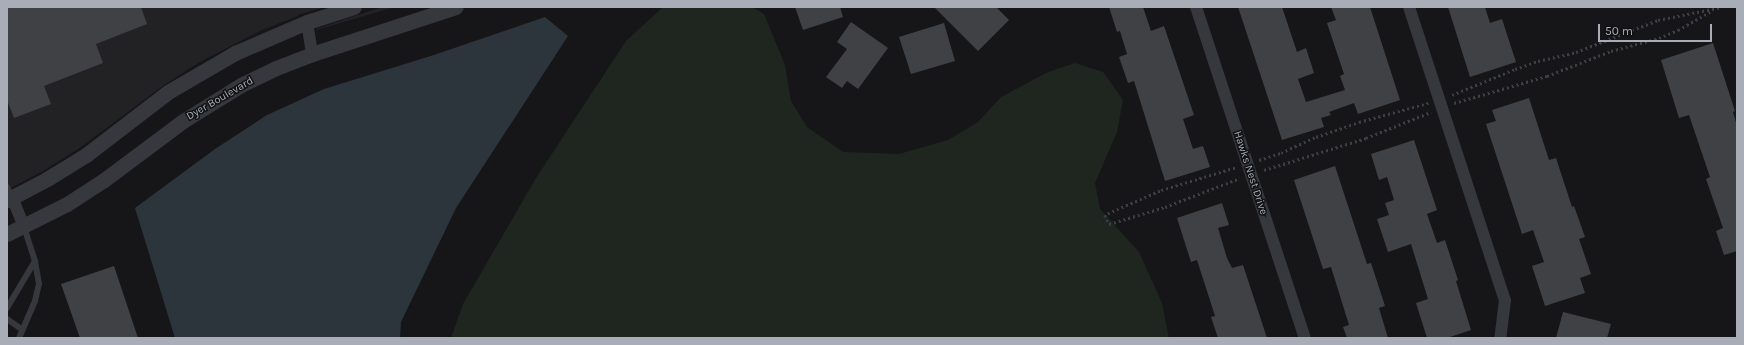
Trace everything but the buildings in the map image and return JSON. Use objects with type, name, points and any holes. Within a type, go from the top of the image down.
[{"type":"street","points":[[24,227],[9,195],[47,179],[86,155],[168,92],[203,71],[266,39],[307,22],[354,7]]},
{"type":"street","name":"Dyer Boulevard","points":[[7,234],[24,227],[67,204],[104,180],[208,104],[269,72],[312,54],[456,7]]},
{"type":"street","name":"Hawks Nest Drive","points":[[1196,7],[1305,338]]},
{"type":"street","points":[[1409,7],[1505,300],[1502,336],[1500,338]]},
{"type":"street","points":[[307,22],[312,54]]},
{"type":"lane","points":[[19,338],[36,301],[39,284],[35,261],[24,227]]},
{"type":"lane","points":[[7,308],[35,261]]},
{"type":"lane","points":[[7,319],[23,330]]},
{"type":"path","points":[[1714,10],[1658,20],[1576,52],[1527,65],[1441,104],[1366,138],[1249,169],[1215,176],[1160,191],[1105,215],[1109,224],[1165,207],[1249,169],[1316,137],[1359,122],[1441,104],[1547,76],[1611,51],[1659,38],[1678,30],[1722,7]]},
{"type":"shaded area","points":[[7,7],[325,7],[298,15],[262,30],[198,63],[164,85],[81,147],[43,171],[7,190]]},
{"type":"shaded area","points":[[382,7],[395,7],[316,30],[316,29]]},
{"type":"shaded area","points":[[663,7],[752,7],[764,14],[785,65],[791,101],[807,127],[843,152],[899,154],[948,140],[978,122],[1001,97],[1048,72],[1075,63],[1103,72],[1123,100],[1117,132],[1095,183],[1100,209],[1139,252],[1162,303],[1169,338],[451,338],[463,304],[536,178],[626,41]]},
{"type":"shaded area","points":[[545,17],[568,36],[456,208],[401,322],[400,338],[175,338],[135,208],[215,149],[267,115],[324,89],[434,55]]}]
